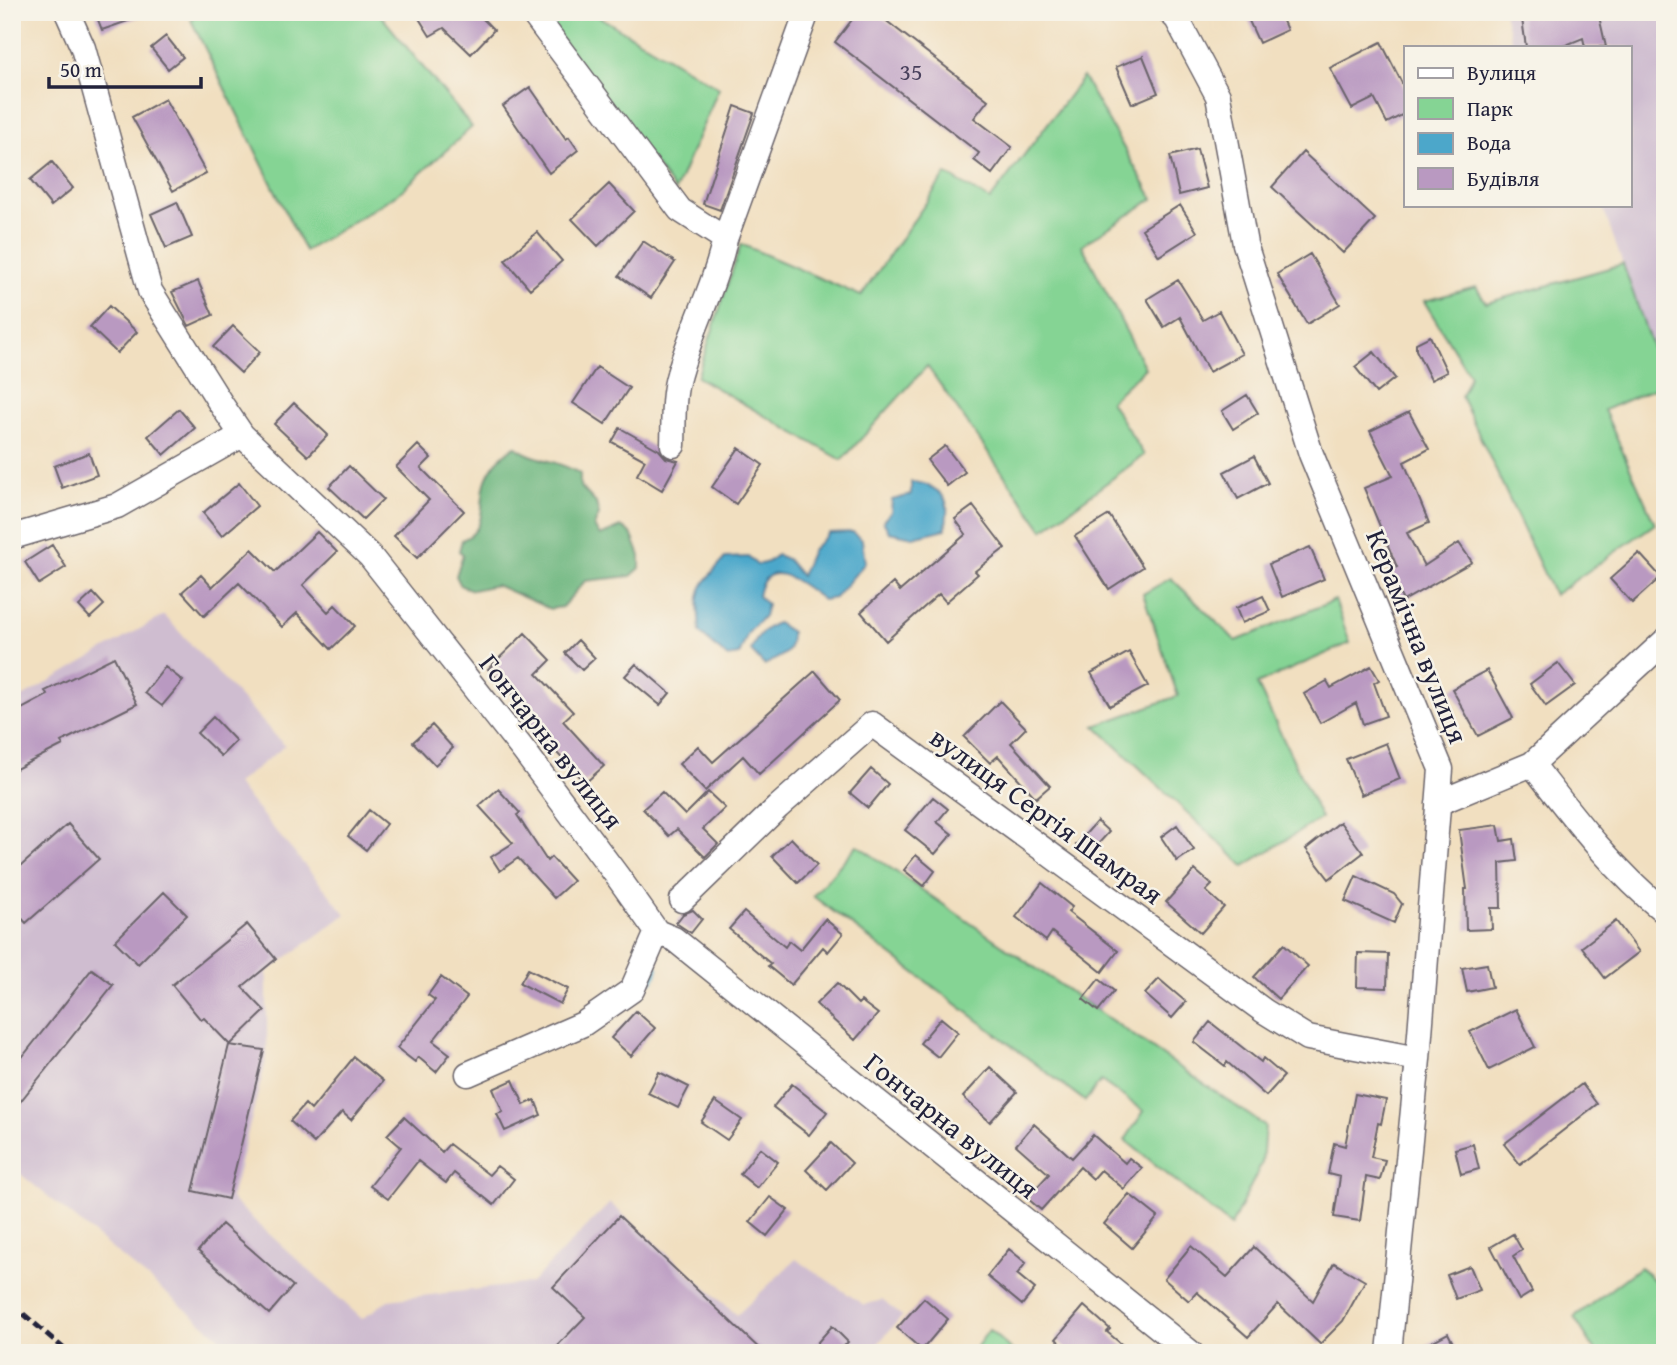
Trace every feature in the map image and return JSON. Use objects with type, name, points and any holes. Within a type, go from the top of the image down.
[{"type":"street","name":"Гончарна вулиця","points":[[67,12],[83,48],[150,291],[220,404],[242,435],[370,556],[524,751],[657,932],[674,939],[1191,1353]]},
{"type":"street","points":[[532,12],[680,210],[725,239]]},
{"type":"street","points":[[673,445],[678,375],[719,267],[725,239],[807,12]]},
{"type":"street","name":"Керамічна вулиця","points":[[1170,12],[1177,19],[1218,96],[1249,257],[1311,454],[1441,769],[1418,1059],[1389,1353]]},
{"type":"street","points":[[12,537],[117,506],[242,435]]},
{"type":"street","points":[[1438,803],[1532,764],[1665,641]]},
{"type":"street","name":"вулиця Сергія Шамрая","points":[[682,900],[778,807],[872,723],[1264,1011],[1308,1038],[1418,1059]]},
{"type":"street","points":[[1532,764],[1590,838],[1635,888],[1665,912]]},
{"type":"street","points":[[468,1074],[583,1024],[632,990],[657,932]]},
{"type":"shaded area","points":[[1504,12],[1665,12],[1665,384],[1602,206],[1632,206],[1632,46],[1513,46]]},
{"type":"shaded area","points":[[164,615],[285,746],[236,784],[346,914],[267,972],[267,1057],[231,1199],[362,1319],[388,1300],[531,1283],[610,1203],[737,1315],[796,1259],[864,1305],[882,1300],[902,1316],[870,1353],[239,1353],[12,1167],[12,703]]},
{"type":"green space","points":[[199,12],[378,12],[472,127],[399,193],[305,251],[191,20]]},
{"type":"green space","points":[[541,12],[591,12],[719,88],[675,191]]},
{"type":"green space","points":[[1083,77],[1153,199],[1082,245],[1145,368],[1110,401],[1144,455],[1043,530],[927,366],[842,460],[697,377],[741,244],[861,296],[946,174],[990,200]]},
{"type":"green space","points":[[1623,264],[1665,384],[1604,410],[1655,524],[1554,595],[1461,396],[1470,376],[1424,301],[1476,287],[1486,303]]},
{"type":"green space","points":[[515,446],[530,455],[580,474],[580,486],[596,503],[599,515],[594,526],[600,536],[621,527],[631,533],[640,556],[640,568],[631,576],[585,581],[562,607],[550,609],[496,585],[473,590],[461,586],[456,576],[463,554],[459,551],[462,540],[470,536],[479,524],[483,492],[490,471]]},
{"type":"green space","points":[[1171,578],[1236,641],[1335,600],[1350,643],[1257,684],[1321,818],[1244,866],[1095,726],[1178,696],[1143,594]]},
{"type":"green space","points":[[857,845],[1265,1126],[1262,1163],[1231,1226],[1125,1140],[1144,1111],[1101,1081],[1085,1101],[813,896]]},
{"type":"green space","points":[[1640,1267],[1665,1290],[1665,1353],[1597,1353],[1574,1317]]},
{"type":"green space","points":[[989,1330],[1015,1353],[972,1353]]},
{"type":"water","points":[[911,482],[927,485],[942,495],[947,505],[946,529],[913,537],[889,532],[883,521],[891,512],[892,500],[911,495]]},
{"type":"water","points":[[853,532],[862,540],[865,563],[835,598],[823,600],[786,576],[769,576],[762,583],[758,596],[767,604],[764,616],[748,633],[739,655],[727,657],[700,633],[700,592],[725,558],[748,557],[757,565],[768,562],[777,555],[787,559],[801,576],[812,550],[829,533]]},
{"type":"water","points":[[777,623],[791,632],[790,645],[785,653],[764,665],[751,651],[761,634]]},
{"type":"building","points":[[95,12],[145,12],[145,15],[102,30]]},
{"type":"building","points":[[415,12],[476,12],[494,30],[471,54],[444,28],[430,36]]},
{"type":"building","points":[[858,12],[875,12],[988,100],[974,118],[1012,147],[992,174],[974,160],[979,153],[835,42]]},
{"type":"building","points":[[1245,12],[1279,12],[1287,30],[1259,43]]},
{"type":"building","points":[[1521,12],[1598,12],[1606,46],[1585,46],[1583,38],[1563,46],[1526,46]]},
{"type":"building","points":[[166,36],[183,57],[168,69],[151,48]]},
{"type":"building","points":[[1381,42],[1404,87],[1404,114],[1387,123],[1374,98],[1352,109],[1330,68]]},
{"type":"building","points":[[1143,56],[1158,93],[1132,104],[1116,67]]},
{"type":"building","points":[[530,87],[566,139],[569,137],[578,150],[549,173],[503,106]]},
{"type":"building","points":[[165,99],[206,173],[173,191],[132,117]]},
{"type":"building","points":[[735,106],[754,113],[720,210],[703,204]]},
{"type":"building","points":[[1197,149],[1207,188],[1179,195],[1170,156]]},
{"type":"building","points":[[1303,152],[1375,219],[1343,253],[1272,187]]},
{"type":"building","points":[[52,162],[73,188],[51,206],[30,180]]},
{"type":"building","points":[[609,184],[634,211],[598,246],[572,219]]},
{"type":"building","points":[[177,202],[192,237],[166,248],[151,214]]},
{"type":"building","points":[[1180,205],[1197,232],[1159,256],[1142,229]]},
{"type":"building","points":[[537,232],[562,261],[530,289],[505,260]]},
{"type":"building","points":[[643,241],[675,262],[651,298],[619,276]]},
{"type":"building","points":[[1310,254],[1340,304],[1307,324],[1277,274]]},
{"type":"building","points":[[1178,280],[1203,320],[1219,311],[1242,354],[1209,372],[1180,317],[1164,327],[1147,299]]},
{"type":"building","points":[[198,281],[213,315],[189,326],[172,292]]},
{"type":"building","points":[[109,306],[137,332],[117,353],[90,327]]},
{"type":"building","points":[[233,326],[260,352],[241,373],[213,347]]},
{"type":"building","points":[[1430,336],[1447,372],[1431,380],[1416,350],[1416,343]]},
{"type":"building","points":[[1374,352],[1395,378],[1376,393],[1355,367]]},
{"type":"building","points":[[597,367],[629,388],[605,424],[573,403]]},
{"type":"building","points":[[1247,395],[1258,413],[1233,429],[1222,411]]},
{"type":"building","points":[[294,403],[328,435],[308,456],[274,424]]},
{"type":"building","points":[[179,409],[195,428],[164,455],[148,436]]},
{"type":"building","points":[[1409,412],[1429,449],[1404,462],[1429,523],[1407,533],[1424,566],[1459,543],[1472,562],[1403,601],[1388,571],[1397,567],[1364,488],[1393,476],[1370,431]]},
{"type":"building","points":[[620,428],[659,450],[666,458],[678,461],[662,490],[637,475],[645,460],[612,442]]},
{"type":"building","points":[[418,445],[431,458],[421,468],[464,511],[417,558],[394,536],[429,500],[396,467]]},
{"type":"building","points":[[945,446],[965,472],[947,486],[927,460]]},
{"type":"building","points":[[739,448],[763,465],[736,504],[712,487]]},
{"type":"building","points":[[89,453],[97,475],[62,488],[54,466]]},
{"type":"building","points":[[1254,456],[1268,483],[1238,499],[1224,472]]},
{"type":"building","points":[[349,466],[383,499],[363,519],[329,487]]},
{"type":"building","points":[[239,483],[257,506],[222,536],[203,513]]},
{"type":"building","points":[[973,506],[1005,548],[975,571],[978,574],[946,602],[939,594],[886,641],[861,612],[893,583],[900,591],[966,534],[955,519]]},
{"type":"building","points":[[1109,515],[1143,567],[1109,589],[1075,536]]},
{"type":"building","points":[[317,532],[337,552],[303,585],[328,612],[335,605],[355,626],[331,649],[297,613],[282,627],[239,583],[204,616],[182,592],[201,575],[212,587],[252,549],[275,572]]},
{"type":"building","points":[[52,545],[66,567],[39,584],[25,562]]},
{"type":"building","points":[[1310,547],[1324,579],[1282,597],[1269,564]]},
{"type":"building","points":[[1639,553],[1661,577],[1632,603],[1610,579]]},
{"type":"building","points":[[93,593],[104,605],[90,618],[79,606]]},
{"type":"building","points":[[1263,596],[1270,611],[1242,623],[1236,608]]},
{"type":"building","points":[[525,633],[551,660],[537,674],[573,712],[563,721],[604,766],[585,783],[544,739],[542,742],[526,725],[535,716],[488,669]]},
{"type":"building","points":[[578,640],[595,658],[582,670],[565,653]]},
{"type":"building","points":[[1129,652],[1148,686],[1110,706],[1091,673]]},
{"type":"building","points":[[114,657],[137,704],[61,742],[63,745],[12,771],[12,714],[48,695],[45,691]]},
{"type":"building","points":[[1558,663],[1575,685],[1546,706],[1530,684]]},
{"type":"building","points":[[636,664],[670,693],[660,705],[625,676]]},
{"type":"building","points":[[1371,666],[1379,680],[1374,683],[1386,716],[1363,724],[1356,703],[1320,723],[1304,694],[1327,681],[1331,688]]},
{"type":"building","points":[[165,667],[183,681],[162,706],[145,693]]},
{"type":"building","points":[[1487,670],[1513,718],[1478,736],[1452,689]]},
{"type":"building","points":[[815,671],[840,700],[759,774],[743,756],[705,791],[679,764],[698,746],[713,762]]},
{"type":"building","points":[[1000,701],[1026,728],[1011,743],[1050,786],[1036,798],[998,756],[990,763],[964,737]]},
{"type":"building","points":[[213,717],[236,741],[221,756],[197,733]]},
{"type":"building","points":[[432,725],[453,748],[435,765],[413,742]]},
{"type":"building","points":[[1386,743],[1400,779],[1361,795],[1346,759]]},
{"type":"building","points":[[871,769],[888,784],[868,808],[850,793]]},
{"type":"building","points":[[498,789],[520,813],[517,815],[547,861],[551,857],[573,881],[554,898],[518,858],[500,871],[491,857],[513,843],[479,806]]},
{"type":"building","points":[[662,792],[685,815],[708,792],[725,808],[703,829],[718,844],[705,857],[677,829],[669,836],[643,809]]},
{"type":"building","points":[[933,797],[948,809],[937,822],[952,834],[935,854],[905,830]]},
{"type":"building","points":[[369,810],[386,824],[366,850],[348,836]]},
{"type":"building","points":[[1097,821],[1109,832],[1088,855],[1076,845]]},
{"type":"building","points":[[1340,822],[1363,853],[1329,879],[1306,849]]},
{"type":"building","points":[[68,824],[99,859],[26,923],[12,907],[12,874]]},
{"type":"building","points":[[1177,825],[1194,850],[1177,861],[1161,837]]},
{"type":"building","points":[[1498,825],[1501,841],[1514,839],[1517,861],[1500,863],[1501,908],[1491,908],[1492,929],[1466,930],[1467,889],[1459,830]]},
{"type":"building","points":[[791,838],[817,865],[798,883],[772,856]]},
{"type":"building","points":[[916,855],[935,871],[924,886],[904,870]]},
{"type":"building","points":[[1195,870],[1212,885],[1206,891],[1224,907],[1201,933],[1166,902]]},
{"type":"building","points":[[1356,876],[1394,894],[1402,904],[1394,923],[1345,901]]},
{"type":"building","points":[[1042,883],[1072,907],[1068,912],[1118,951],[1102,972],[1052,932],[1046,941],[1016,917]]},
{"type":"building","points":[[164,892],[187,915],[138,964],[115,941]]},
{"type":"building","points":[[693,910],[702,919],[691,933],[676,923],[683,914]]},
{"type":"building","points":[[744,912],[785,947],[789,941],[800,950],[825,919],[843,934],[828,952],[823,947],[791,985],[768,966],[771,964],[729,929]]},
{"type":"building","points":[[1616,921],[1639,952],[1605,978],[1582,947]]},
{"type":"building","points":[[247,924],[276,959],[242,987],[265,1011],[230,1045],[204,1018],[201,1020],[172,985]]},
{"type":"building","points":[[1284,944],[1308,966],[1278,999],[1254,977]]},
{"type":"building","points":[[1358,953],[1388,954],[1387,988],[1357,987]]},
{"type":"building","points":[[1487,964],[1492,987],[1467,992],[1462,968]]},
{"type":"building","points":[[92,969],[113,985],[12,1112],[12,1070]]},
{"type":"building","points":[[528,969],[568,989],[560,1004],[520,983]]},
{"type":"building","points":[[441,977],[467,997],[433,1041],[450,1054],[436,1072],[418,1057],[415,1062],[397,1048],[435,1000],[428,995]]},
{"type":"building","points":[[1099,979],[1114,991],[1098,1011],[1083,999]]},
{"type":"building","points":[[1159,979],[1186,1002],[1172,1018],[1145,994]]},
{"type":"building","points":[[837,983],[858,1004],[861,1001],[878,1014],[855,1040],[816,1004]]},
{"type":"building","points":[[1516,1009],[1535,1047],[1489,1070],[1470,1032]]},
{"type":"building","points":[[636,1011],[655,1028],[631,1056],[611,1038]]},
{"type":"building","points":[[941,1018],[958,1032],[938,1057],[920,1043]]},
{"type":"building","points":[[1210,1022],[1261,1062],[1263,1058],[1284,1076],[1266,1096],[1227,1062],[1225,1066],[1194,1042]]},
{"type":"building","points":[[229,1045],[264,1050],[228,1199],[193,1191]]},
{"type":"building","points":[[354,1057],[383,1081],[351,1120],[342,1112],[314,1143],[290,1121],[305,1104],[311,1110]]},
{"type":"building","points":[[990,1067],[1017,1092],[990,1122],[963,1097]]},
{"type":"building","points":[[659,1072],[689,1087],[678,1108],[648,1093]]},
{"type":"building","points":[[513,1080],[524,1105],[535,1100],[541,1115],[505,1131],[497,1114],[503,1112],[493,1089]]},
{"type":"building","points":[[792,1084],[827,1112],[809,1135],[773,1107]]},
{"type":"building","points":[[1582,1084],[1597,1104],[1520,1164],[1504,1144]]},
{"type":"building","points":[[1355,1094],[1386,1100],[1371,1157],[1385,1160],[1380,1180],[1366,1177],[1360,1221],[1334,1217],[1340,1177],[1328,1174],[1334,1143],[1345,1146]]},
{"type":"building","points":[[715,1101],[742,1120],[727,1140],[701,1122]]},
{"type":"building","points":[[404,1117],[442,1152],[449,1144],[489,1175],[497,1166],[514,1179],[494,1205],[454,1173],[446,1183],[418,1161],[388,1199],[370,1186],[401,1147],[387,1135]]},
{"type":"building","points":[[1034,1124],[1072,1158],[1093,1135],[1125,1163],[1129,1158],[1142,1168],[1124,1189],[1101,1170],[1093,1179],[1080,1167],[1041,1210],[1027,1198],[1049,1174],[1016,1145]]},
{"type":"building","points":[[831,1143],[852,1163],[827,1190],[806,1170]]},
{"type":"building","points":[[1473,1144],[1479,1169],[1461,1174],[1455,1149]]},
{"type":"building","points":[[760,1148],[778,1162],[757,1188],[740,1174]]},
{"type":"building","points":[[1129,1194],[1158,1217],[1132,1248],[1104,1224]]},
{"type":"building","points":[[770,1197],[788,1210],[767,1236],[750,1222]]},
{"type":"building","points":[[619,1216],[764,1353],[566,1353],[558,1345],[585,1317],[553,1287]]},
{"type":"building","points":[[222,1224],[293,1286],[269,1314],[198,1251]]},
{"type":"building","points":[[1513,1234],[1522,1250],[1513,1256],[1532,1292],[1519,1300],[1491,1247]]},
{"type":"building","points":[[1191,1246],[1227,1277],[1254,1247],[1313,1301],[1334,1263],[1365,1281],[1343,1321],[1320,1344],[1278,1304],[1248,1337],[1197,1292],[1189,1301],[1164,1279]]},
{"type":"building","points":[[1009,1249],[1026,1263],[1017,1274],[1035,1289],[1022,1305],[987,1276]]},
{"type":"building","points":[[1470,1266],[1480,1290],[1456,1299],[1447,1275]]},
{"type":"building","points":[[924,1298],[948,1319],[922,1350],[897,1328]]},
{"type":"building","points":[[1084,1306],[1110,1329],[1107,1332],[1132,1353],[1071,1353],[1056,1339]]},
{"type":"building","points":[[832,1326],[848,1342],[838,1353],[827,1353],[817,1343]]},
{"type":"building","points":[[1448,1333],[1458,1353],[1411,1353]]},
{"type":"waterway","points":[[652,980],[656,968]]},
{"type":"railway","points":[[12,1304],[69,1353]]}]
